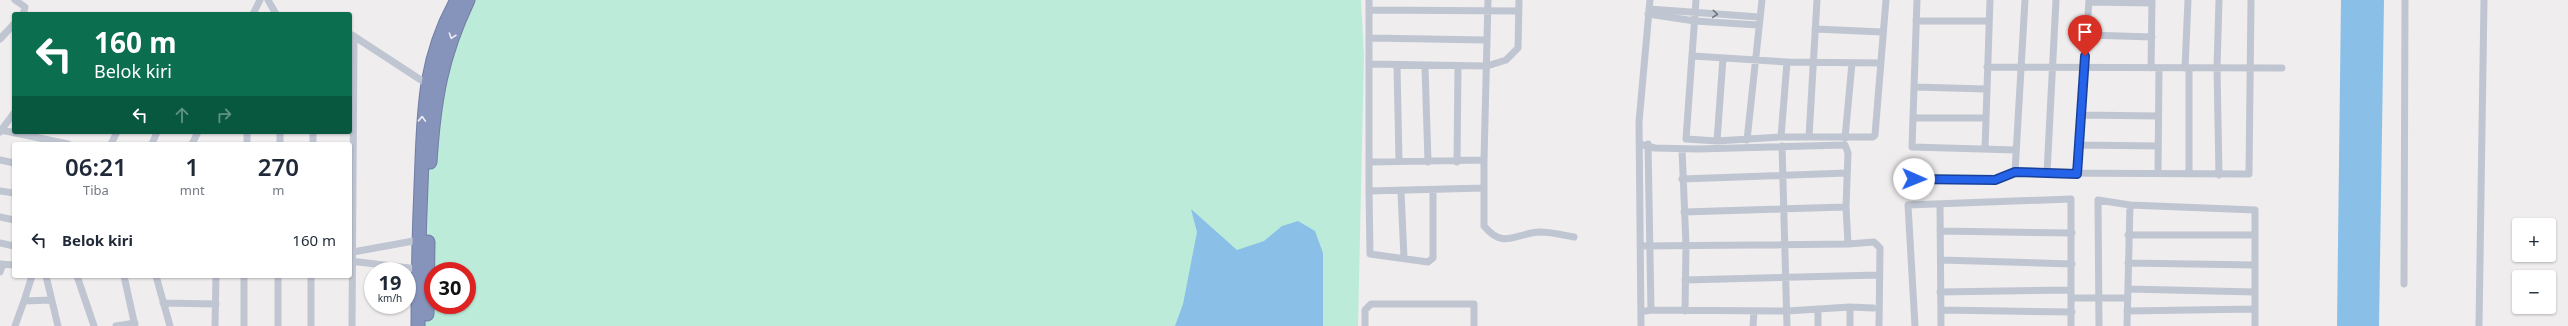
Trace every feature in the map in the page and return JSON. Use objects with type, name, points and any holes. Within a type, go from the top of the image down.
[{"type":"highway","points":[[418,326],[418,269],[423,111],[427,84],[440,32],[457,0]]},
{"type":"highway","points":[[426,326],[429,174],[434,106],[444,60],[455,28],[468,0]]},
{"type":"street","points":[[15,0],[24,7],[23,12]]},
{"type":"street","points":[[254,12],[260,0]]},
{"type":"street","points":[[268,0],[275,12]]},
{"type":"street","points":[[1369,0],[1370,254],[1428,262],[1433,258],[1433,191]]},
{"type":"street","points":[[1488,0],[1486,40],[1487,66],[1484,160],[1484,226],[1492,236],[1506,240],[1541,232],[1574,237]]},
{"type":"street","points":[[1370,64],[1458,67],[1487,66],[1506,60],[1518,48],[1519,0]]},
{"type":"street","points":[[1641,326],[1639,122],[1650,0]]},
{"type":"street","points":[[1696,0],[1696,21],[1686,139],[1717,141],[1781,137],[1870,139],[1875,135],[1882,32],[1886,0]]},
{"type":"street","points":[[1747,140],[1758,25],[1762,0]]},
{"type":"street","points":[[1809,138],[1817,0]]},
{"type":"street","points":[[1917,0],[1912,147],[2016,150]]},
{"type":"street","points":[[1985,148],[1990,0]]},
{"type":"street","points":[[2015,172],[2025,0]]},
{"type":"street","points":[[2047,173],[2056,0]]},
{"type":"street","points":[[2188,0],[2187,68],[2189,174]]},
{"type":"street","points":[[2219,0],[2217,68],[2219,175]]},
{"type":"street","points":[[1914,179],[1995,180],[2015,172],[2077,174],[2158,173],[2245,176],[2251,170],[2251,0]]},
{"type":"street","points":[[2404,284],[2405,0]]},
{"type":"street","points":[[2479,326],[2484,0]]},
{"type":"street","points":[[2077,174],[2089,1],[2152,1],[2151,68]]},
{"type":"street","points":[[1369,10],[1488,9],[1518,11]]},
{"type":"street","points":[[1648,12],[1696,12],[1759,17]]},
{"type":"street","points":[[1648,12],[1696,21],[1758,25]]},
{"type":"street","points":[[1916,21],[1989,21]]},
{"type":"street","points":[[0,39],[12,26]]},
{"type":"street","points":[[1815,29],[1882,32]]},
{"type":"street","points":[[352,35],[427,84]]},
{"type":"street","points":[[352,35],[352,326]]},
{"type":"street","points":[[2087,35],[2152,37]]},
{"type":"street","points":[[1370,38],[1486,40]]},
{"type":"street","points":[[1693,56],[1755,61],[1881,63]]},
{"type":"street","points":[[1717,141],[1723,58]]},
{"type":"street","points":[[1781,137],[1787,62]]},
{"type":"street","points":[[1845,138],[1852,63]]},
{"type":"street","points":[[1397,66],[1399,161]]},
{"type":"street","points":[[1987,66],[2282,68]]},
{"type":"street","points":[[1425,67],[1428,162]]},
{"type":"street","points":[[1457,162],[1458,67]]},
{"type":"street","points":[[2158,173],[2159,68]]},
{"type":"street","points":[[1914,87],[1986,89]]},
{"type":"street","points":[[12,115],[1,131],[12,133]]},
{"type":"street","points":[[2081,115],[2158,116]]},
{"type":"street","points":[[1913,118],[1985,118]]},
{"type":"street","points":[[16,134],[58,142]]},
{"type":"street","points":[[1640,144],[1648,144],[1655,148],[1845,146],[1848,153],[1846,207],[1848,244]]},
{"type":"street","points":[[1648,144],[1651,310]]},
{"type":"street","points":[[2079,145],[2158,146]]},
{"type":"street","points":[[1782,146],[1787,326]]},
{"type":"street","points":[[1682,148],[1682,179],[1686,245],[1684,311]]},
{"type":"street","points":[[0,160],[12,163]]},
{"type":"street","points":[[1369,162],[1457,162],[1484,160]]},
{"type":"street","points":[[1682,179],[1847,173]]},
{"type":"street","points":[[1369,191],[1401,192],[1484,188]]},
{"type":"street","points":[[0,191],[12,194]]},
{"type":"street","points":[[1401,192],[1404,258]]},
{"type":"street","points":[[1915,326],[1908,204],[2071,199],[2071,326]]},
{"type":"street","points":[[2099,326],[2098,200],[2130,205],[2255,210],[2255,326]]},
{"type":"street","points":[[1940,204],[1941,326]]},
{"type":"street","points":[[2127,326],[2128,235],[2130,205]]},
{"type":"street","points":[[1684,212],[1846,207]]},
{"type":"street","points":[[0,217],[12,220]]},
{"type":"street","points":[[1940,231],[2072,233]]},
{"type":"street","points":[[2128,235],[2255,235]]},
{"type":"street","points":[[353,252],[419,240]]},
{"type":"street","points":[[0,243],[12,246]]},
{"type":"street","points":[[1640,246],[1878,244],[1880,248],[1879,326]]},
{"type":"street","points":[[1941,260],[2072,264]]},
{"type":"street","points":[[352,261],[418,269]]},
{"type":"street","points":[[2128,263],[2255,265]]},
{"type":"street","points":[[0,272],[2,264],[12,265]]},
{"type":"street","points":[[1685,280],[1879,275]]},
{"type":"street","points":[[15,326],[31,278]]},
{"type":"street","points":[[46,278],[58,326]]},
{"type":"street","points":[[78,278],[94,326]]},
{"type":"street","points":[[116,326],[135,325],[124,278]]},
{"type":"street","points":[[157,278],[170,326]]},
{"type":"street","points":[[215,326],[216,278]]},
{"type":"street","points":[[244,278],[244,326]]},
{"type":"street","points":[[278,278],[278,326]]},
{"type":"street","points":[[311,278],[311,326]]},
{"type":"street","points":[[2128,289],[2255,292]]},
{"type":"street","points":[[1940,292],[2071,290]]},
{"type":"street","points":[[2071,298],[2128,298]]},
{"type":"street","points":[[24,301],[51,300]]},
{"type":"street","points":[[163,303],[216,304]]},
{"type":"street","points":[[1365,326],[1365,310],[1371,304],[1474,304],[1474,326]]},
{"type":"street","points":[[1640,312],[1651,310],[1787,311],[1850,307],[1873,308]]},
{"type":"street","points":[[1850,307],[1850,326]]},
{"type":"street","points":[[1818,309],[1818,326]]},
{"type":"street","points":[[2127,311],[2255,309]]},
{"type":"street","points":[[1941,310],[2072,312]]},
{"type":"street","points":[[1753,326],[1754,311]]},
{"type":"green space","points":[[464,0],[1361,0],[1364,55],[1358,326],[423,326],[424,281],[424,314],[476,314],[476,262],[424,262],[427,147]]},
{"type":"water","points":[[2341,0],[2384,0],[2379,326],[2337,326]]},
{"type":"water","points":[[1191,209],[1237,250],[1264,241],[1282,226],[1298,221],[1315,231],[1323,253],[1323,326],[1175,326],[1183,304],[1197,232]]},
{"type":"route","points":[[1914,179],[2000,180],[2015,172],[2077,174],[2085,56]]}]
